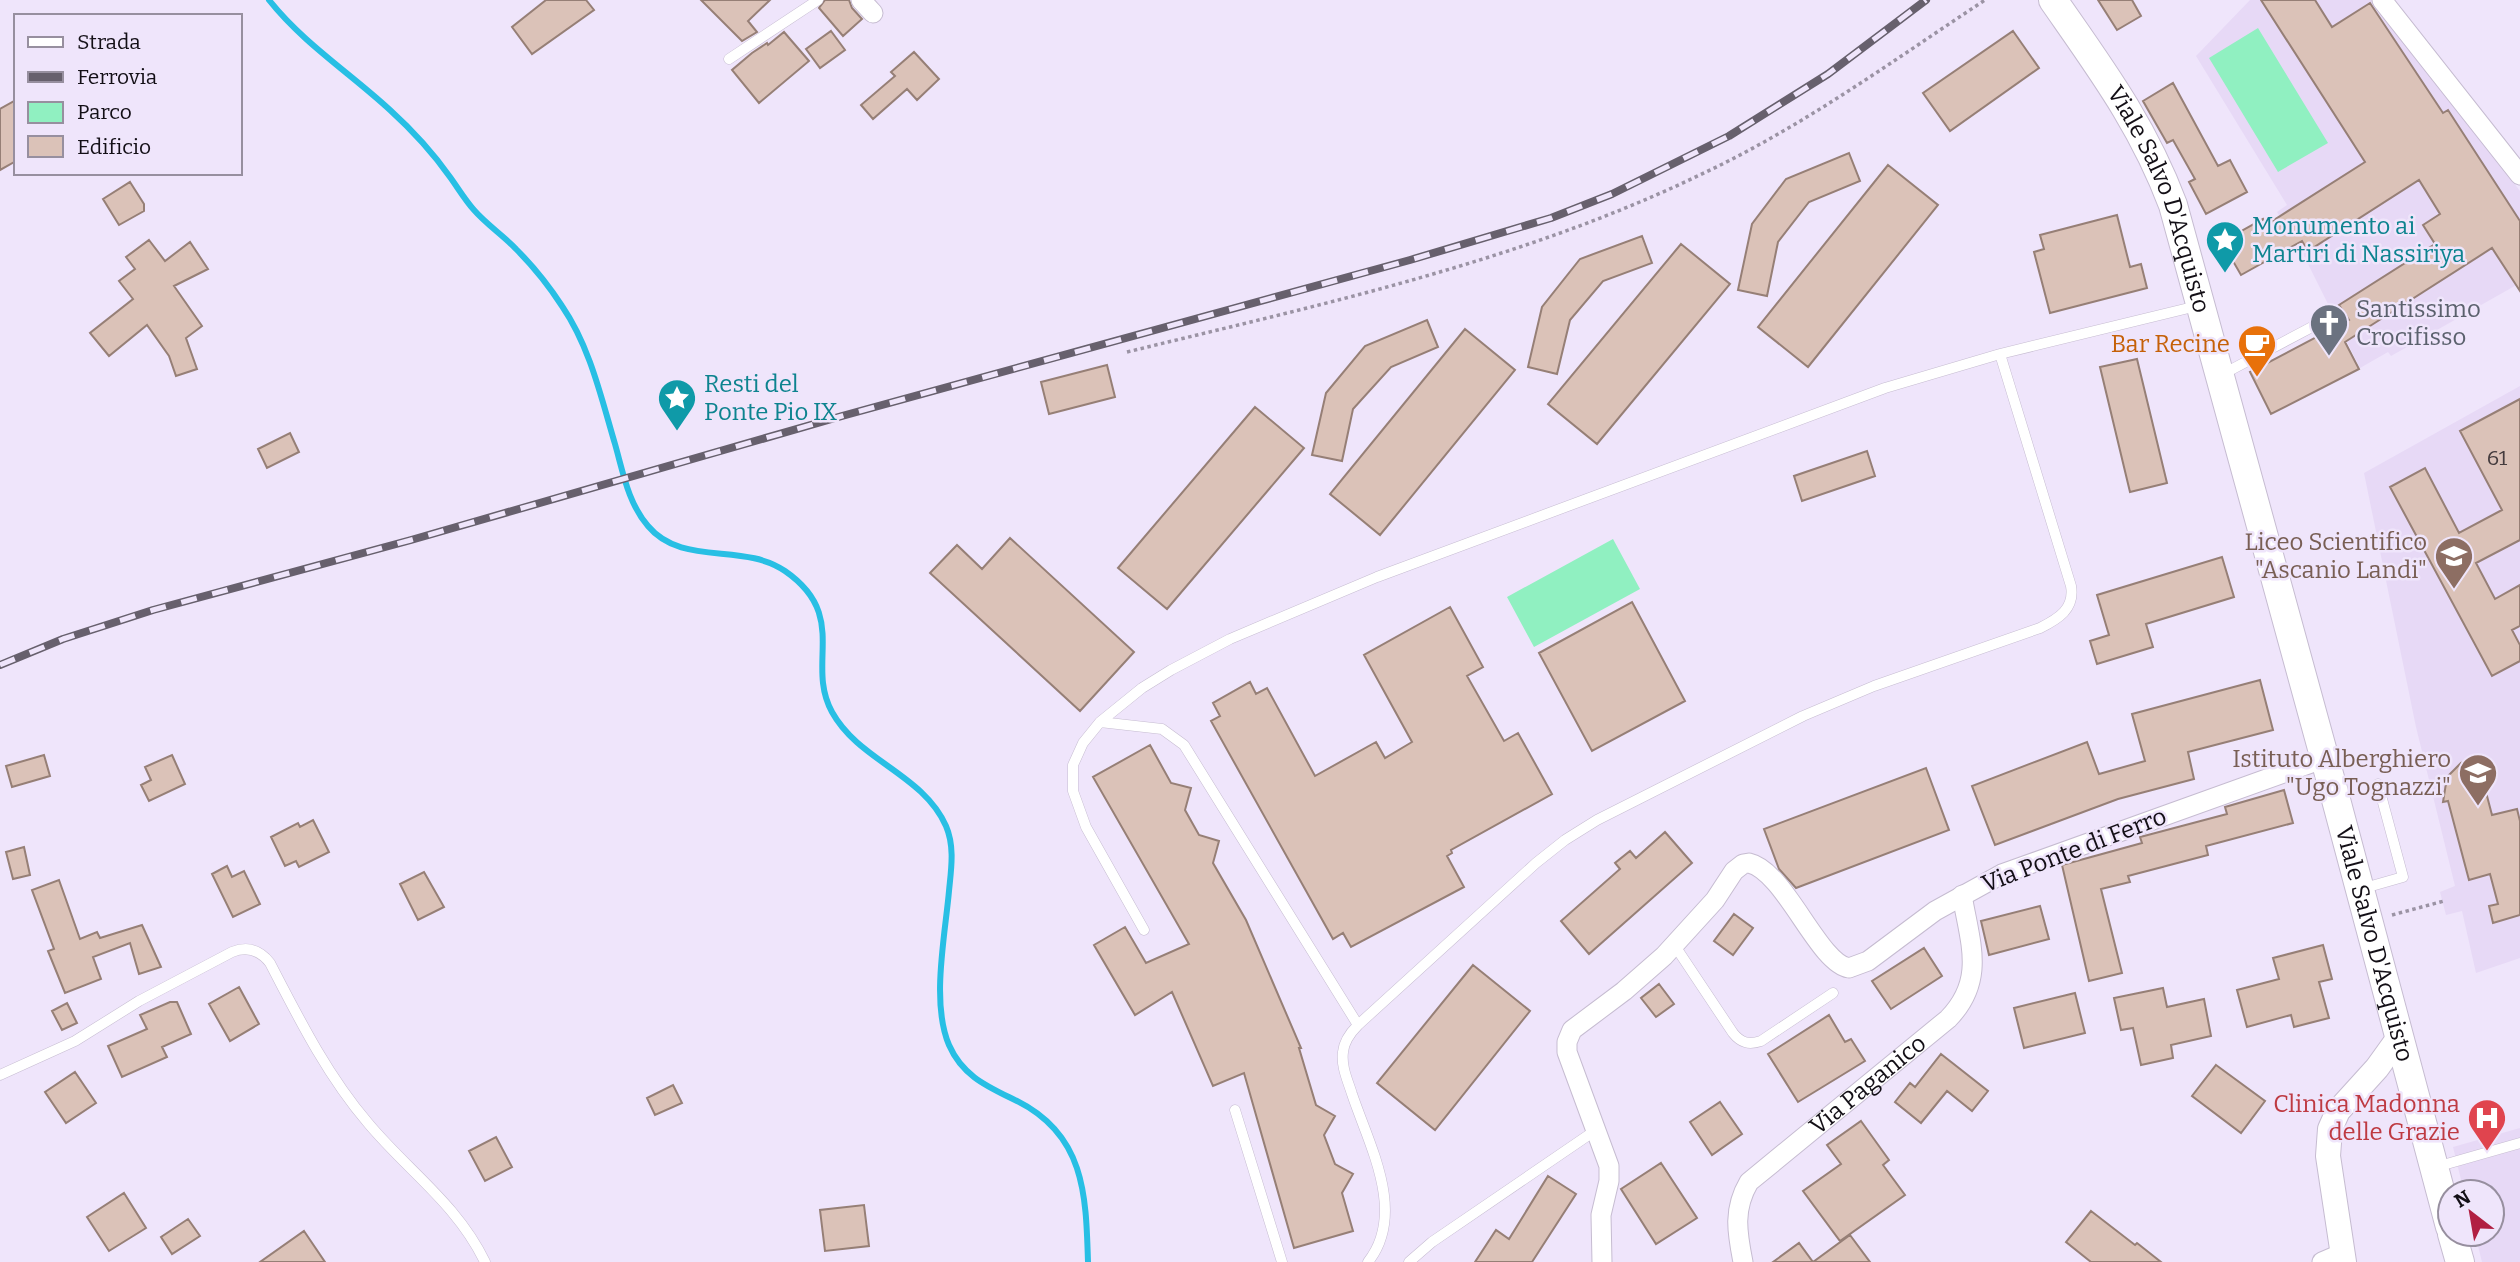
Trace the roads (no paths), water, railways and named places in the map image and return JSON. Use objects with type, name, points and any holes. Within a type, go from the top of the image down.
[{"type":"main road","name":"Viale Salvo D'Acquisto","points":[[2053,0],[2122,98],[2144,136],[2173,205],[2361,890],[2437,1178]]},
{"type":"street","points":[[2382,0],[2520,175]]},
{"type":"street","name":"Via Ponte di Ferro","points":[[1602,1262],[1601,1215],[1609,1173],[1597,1129],[1567,1052],[1568,1036],[1576,1026],[1633,983],[1675,946],[1715,900],[1734,871],[1743,864],[1757,865],[1770,878],[1834,962],[1843,968],[1863,964],[1924,918],[2014,869],[2325,758]]},
{"type":"street","name":"Via Paganico","points":[[1743,1262],[1736,1218],[1740,1200],[1749,1182],[1948,1019],[1962,1003],[1969,991],[1973,972],[1962,895]]},
{"type":"street","points":[[2336,1259],[2328,1156],[2331,1123],[2343,1105],[2382,1062],[2400,1035]]},
{"type":"lane","points":[[729,59],[818,0]]},
{"type":"lane","points":[[1144,930],[1093,840],[1073,791],[1073,765],[1083,743],[1100,722],[1142,688],[1178,666],[1230,639],[1314,602],[1885,388],[2000,354],[2200,305]]},
{"type":"lane","points":[[2219,376],[2329,318]]},
{"type":"lane","points":[[1368,1262],[1384,1233],[1386,1204],[1344,1069],[1344,1046],[1358,1025],[1536,863],[1572,835],[1597,820],[1803,716],[1874,687],[2040,628],[2063,614],[2071,601],[2071,586],[2000,354]]},
{"type":"lane","points":[[1100,722],[1162,729],[1184,746],[1358,1025]]},
{"type":"lane","points":[[2361,890],[2403,877],[2378,784]]},
{"type":"lane","points":[[1675,946],[1733,1033],[1747,1043],[1766,1038],[1833,993]]},
{"type":"lane","points":[[0,1075],[68,1045],[139,1001],[232,952],[239,949],[254,950],[270,963],[316,1049],[354,1107],[456,1214],[485,1262]]},
{"type":"lane","points":[[1236,1110],[1282,1262]]},
{"type":"lane","points":[[1409,1262],[1432,1242],[1597,1129]]},
{"type":"lane","points":[[2434,1168],[2520,1143]]},
{"type":"waterway","points":[[269,0],[297,30],[375,96],[414,134],[437,159],[474,210],[511,244],[552,291],[572,322],[587,355],[627,487],[648,526],[662,539],[678,546],[768,562],[785,571],[805,588],[816,605],[821,622],[822,676],[832,712],[858,743],[922,793],[936,808],[949,834],[951,867],[940,990],[941,1010],[949,1045],[969,1073],[1039,1115],[1056,1131],[1069,1149],[1083,1191],[1088,1262]]},
{"type":"railway","points":[[0,665],[63,639],[153,610],[1410,260],[1551,218],[1612,194],[1729,136],[1828,74],[1926,0]]},
{"type":"place","name":"Monumento ai Martiri di Nassiriya","points":[[2225,274]]},
{"type":"place","name":"Santissimo Crocifisso","points":[[2329,357]]},
{"type":"place","name":"Bar Recine","points":[[2257,378]]},
{"type":"place","name":"Resti del Ponte Pio IX","points":[[677,432]]},
{"type":"place","name":"Liceo Scientifico \"Ascanio Landi\"","points":[[2454,590]]},
{"type":"place","name":"Istituto Alberghiero \"Ugo Tognazzi\"","points":[[2478,807]]},
{"type":"place","name":"Clinica Madonna delle Grazie","points":[[2487,1152]]}]
